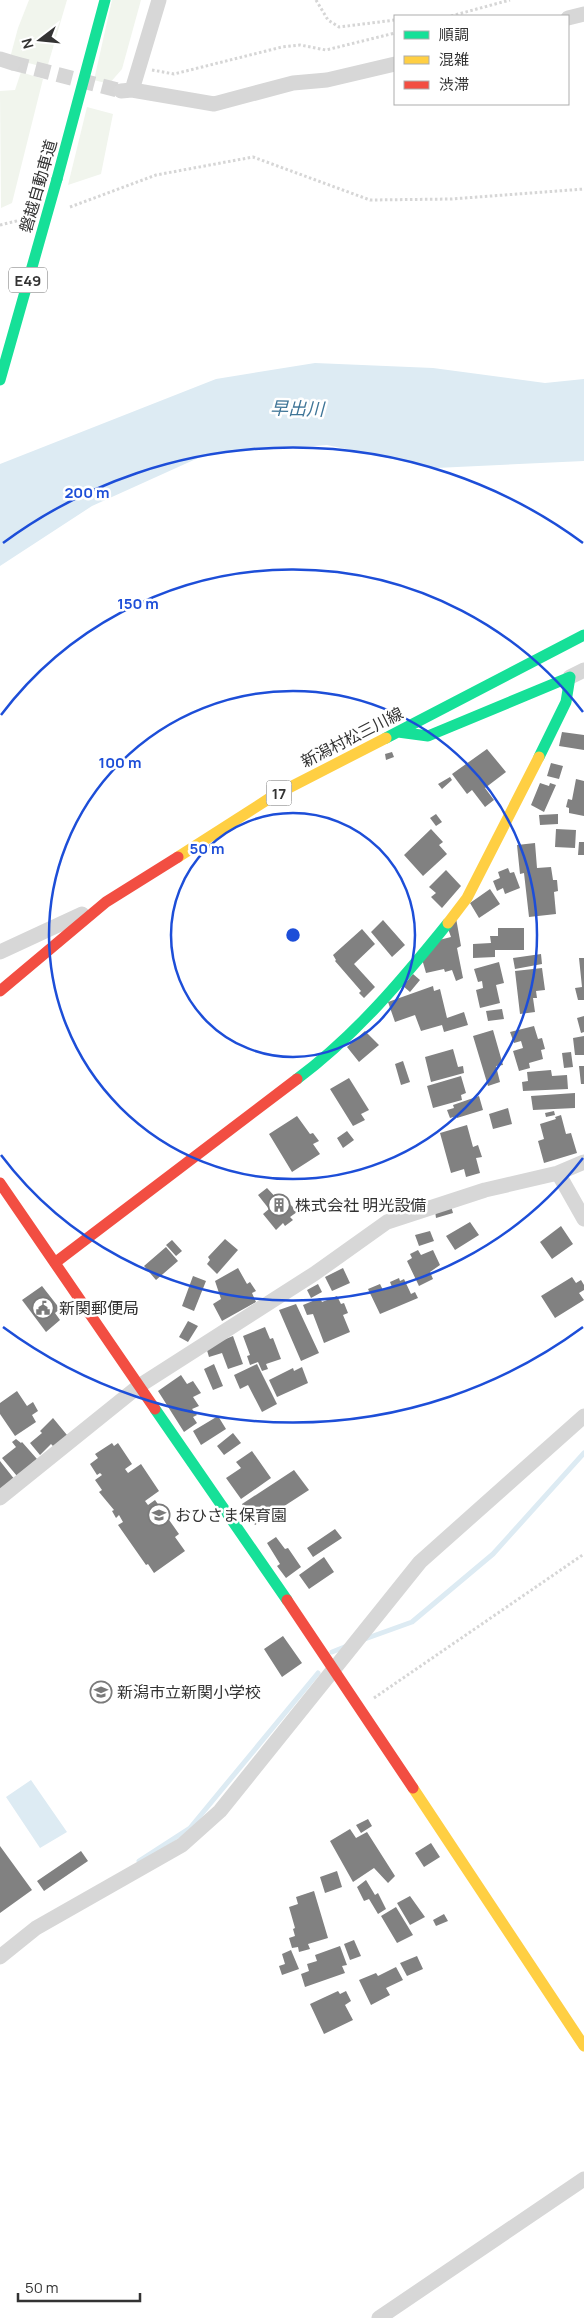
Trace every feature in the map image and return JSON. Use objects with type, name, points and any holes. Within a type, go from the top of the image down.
[{"type":"main road","name":"磐越自動車道","points":[[0,380],[105,0]]},
{"type":"main road","name":"新潟村松三川線","points":[[0,991],[106,902],[273,796],[584,635]]},
{"type":"main road","points":[[398,732],[428,736],[577,673]]},
{"type":"main road","points":[[56,1262],[328,1056],[398,985],[467,898],[508,821],[566,702],[577,673]]},
{"type":"main road","points":[[0,1183],[334,1669],[584,2046]]},
{"type":"street","points":[[159,0],[139,68],[127,91],[214,104],[293,83],[327,80],[394,64]]},
{"type":"street","points":[[569,18],[584,14]]},
{"type":"street","points":[[0,952],[106,902]]},
{"type":"street","points":[[0,1498],[139,1386],[314,1274],[387,1222],[485,1190],[558,1173],[584,1162]]},
{"type":"street","points":[[558,1173],[584,1219]]},
{"type":"street","points":[[0,1957],[36,1928],[182,1845],[220,1811],[420,1562],[584,1416]]},
{"type":"street","points":[[378,2318],[584,2179]]},
{"type":"path","points":[[316,0],[328,20],[339,27],[394,20]]},
{"type":"path","points":[[455,15],[510,0]]},
{"type":"path","points":[[139,68],[174,74],[282,47],[300,46],[326,50],[394,33]]},
{"type":"path","points":[[67,208],[156,175],[253,157],[370,200],[451,199],[584,189]]},
{"type":"path","points":[[0,225],[29,218]]},
{"type":"path","points":[[360,1708],[584,1554]]},
{"type":"shaded area","points":[[29,0],[67,0],[47,68],[10,58],[18,28]]},
{"type":"shaded area","points":[[112,0],[141,0],[122,69],[109,84],[94,80]]},
{"type":"shaded area","points":[[21,72],[43,79],[12,203],[1,208],[0,91],[15,90]]},
{"type":"shaded area","points":[[87,107],[113,114],[101,174],[68,185]]},
{"type":"water","name":"早出川","points":[[315,363],[433,368],[545,383],[584,379],[584,461],[436,468],[327,445],[207,454],[92,506],[0,566],[0,464],[216,379]]},
{"type":"water","points":[[31,1780],[67,1832],[40,1848],[6,1797]]},
{"type":"building","points":[[562,732],[584,735],[584,750],[559,746]]},
{"type":"building","points":[[487,749],[506,772],[485,788],[494,800],[485,807],[472,790],[467,794],[452,774]]},
{"type":"building","points":[[392,752],[394,757],[386,760],[385,754]]},
{"type":"building","points":[[551,763],[563,766],[559,779],[547,776]]},
{"type":"building","points":[[450,777],[452,780],[442,789],[438,784]]},
{"type":"building","points":[[576,779],[584,781],[584,816],[569,813],[569,808],[566,807],[568,799],[572,800]]},
{"type":"building","points":[[540,783],[549,786],[550,783],[556,785],[544,812],[531,805]]},
{"type":"building","points":[[436,814],[442,822],[436,826],[430,818]]},
{"type":"building","points":[[558,814],[558,824],[540,825],[539,815]]},
{"type":"building","points":[[431,829],[443,842],[439,845],[447,854],[423,876],[404,855]]},
{"type":"building","points":[[556,829],[576,830],[575,848],[555,847]]},
{"type":"building","points":[[579,842],[584,842],[584,855],[578,855]]},
{"type":"building","points":[[535,843],[537,868],[551,867],[553,880],[557,880],[558,891],[554,892],[556,914],[529,917],[524,873],[520,874],[517,845]]},
{"type":"building","points":[[508,868],[510,873],[514,872],[520,888],[505,894],[503,888],[497,891],[493,881],[500,878],[498,872]]},
{"type":"building","points":[[446,870],[461,886],[442,908],[431,897],[436,893],[429,887]]},
{"type":"building","points":[[490,889],[500,904],[479,918],[470,903]]},
{"type":"building","points":[[456,918],[461,946],[457,948],[463,978],[456,981],[452,970],[445,972],[444,969],[426,973],[422,959],[435,941],[451,937],[447,926]]},
{"type":"building","points":[[383,920],[405,945],[392,957],[371,932]]},
{"type":"building","points":[[498,928],[524,928],[524,950],[495,950],[495,957],[473,958],[473,944],[491,943],[490,936],[498,936]]},
{"type":"building","points":[[362,929],[375,944],[354,964],[375,987],[364,998],[359,993],[361,991],[335,961],[333,955]]},
{"type":"building","points":[[541,954],[542,964],[515,969],[513,958]]},
{"type":"building","points":[[579,958],[584,958],[584,1000],[578,1000],[575,988],[582,987]]},
{"type":"building","points":[[499,962],[504,983],[496,985],[500,1003],[480,1008],[476,990],[483,988],[482,981],[478,982],[474,969]]},
{"type":"building","points":[[542,968],[545,990],[536,991],[537,998],[533,998],[535,1012],[520,1014],[515,971]]},
{"type":"building","points":[[413,974],[420,980],[410,992],[403,986]]},
{"type":"building","points":[[433,986],[434,991],[440,989],[447,1018],[464,1012],[468,1025],[444,1032],[442,1025],[421,1031],[415,1015],[395,1022],[388,1002]]},
{"type":"building","points":[[502,1009],[504,1019],[488,1021],[486,1011]]},
{"type":"building","points":[[584,1016],[584,1032],[581,1033],[577,1018]]},
{"type":"building","points":[[534,1026],[538,1039],[542,1038],[545,1049],[541,1050],[543,1059],[529,1063],[530,1068],[519,1071],[513,1051],[523,1048],[521,1041],[514,1043],[510,1032]]},
{"type":"building","points":[[493,1030],[503,1065],[496,1066],[500,1082],[488,1086],[473,1036]]},
{"type":"building","points":[[365,1031],[379,1045],[359,1062],[347,1047]]},
{"type":"building","points":[[584,1036],[584,1055],[575,1055],[573,1038]]},
{"type":"building","points":[[453,1049],[458,1067],[463,1066],[464,1073],[431,1082],[425,1057]]},
{"type":"building","points":[[571,1052],[573,1067],[564,1068],[562,1053]]},
{"type":"building","points":[[403,1061],[410,1082],[401,1085],[395,1064]]},
{"type":"building","points":[[579,1066],[584,1066],[584,1084],[581,1084]]},
{"type":"building","points":[[551,1070],[552,1076],[567,1075],[568,1089],[523,1091],[522,1082],[528,1081],[527,1072]]},
{"type":"building","points":[[461,1076],[466,1093],[461,1095],[462,1100],[433,1108],[427,1086]]},
{"type":"building","points":[[349,1078],[369,1110],[361,1114],[365,1120],[353,1126],[330,1089]]},
{"type":"building","points":[[575,1093],[575,1108],[533,1110],[531,1096]]},
{"type":"building","points":[[479,1096],[483,1110],[457,1118],[457,1116],[450,1118],[447,1110],[454,1108],[453,1105]]},
{"type":"building","points":[[508,1108],[512,1124],[493,1129],[489,1114]]},
{"type":"building","points":[[554,1111],[555,1115],[546,1117],[545,1113]]},
{"type":"building","points":[[561,1115],[566,1134],[571,1133],[577,1153],[544,1163],[538,1141],[544,1139],[540,1124],[556,1119],[555,1117]]},
{"type":"building","points":[[297,1116],[310,1134],[313,1133],[319,1141],[313,1144],[320,1154],[292,1172],[269,1134]]},
{"type":"building","points":[[467,1125],[473,1147],[478,1145],[482,1157],[476,1158],[480,1173],[466,1177],[464,1169],[451,1173],[440,1133]]},
{"type":"building","points":[[347,1131],[354,1140],[343,1148],[337,1138]]},
{"type":"building","name":"株式会社 明光設備","points":[[267,1188],[279,1201],[284,1197],[297,1212],[290,1217],[293,1220],[285,1226],[283,1223],[276,1230],[263,1214],[269,1209],[258,1195]]},
{"type":"building","points":[[451,1206],[453,1213],[436,1218],[435,1211]]},
{"type":"building","points":[[470,1222],[479,1235],[455,1250],[446,1236]]},
{"type":"building","points":[[561,1226],[573,1244],[552,1259],[540,1242]]},
{"type":"building","points":[[430,1231],[434,1241],[419,1246],[415,1235]]},
{"type":"building","points":[[225,1239],[238,1250],[217,1274],[207,1264],[210,1260],[208,1257]]},
{"type":"building","points":[[172,1240],[182,1251],[176,1256],[166,1245]]},
{"type":"building","points":[[166,1247],[178,1261],[156,1280],[144,1266]]},
{"type":"building","points":[[418,1250],[421,1255],[433,1250],[440,1265],[430,1272],[433,1279],[419,1286],[407,1261],[412,1258],[410,1254]]},
{"type":"building","points":[[238,1268],[247,1284],[250,1282],[256,1291],[252,1293],[256,1302],[222,1321],[213,1304],[221,1299],[215,1281]]},
{"type":"building","points":[[343,1268],[350,1283],[332,1291],[325,1277]]},
{"type":"building","points":[[193,1276],[206,1281],[194,1311],[182,1306]]},
{"type":"building","points":[[572,1277],[576,1283],[581,1280],[584,1285],[584,1290],[579,1293],[584,1300],[555,1318],[541,1296]]},
{"type":"building","points":[[399,1278],[400,1281],[404,1279],[411,1294],[415,1292],[418,1298],[380,1314],[368,1289],[380,1284],[383,1290],[392,1287],[390,1282]]},
{"type":"building","points":[[318,1284],[322,1292],[311,1298],[307,1290]]},
{"type":"building","points":[[42,1286],[60,1309],[55,1313],[60,1320],[46,1332],[22,1300]]},
{"type":"building","points":[[337,1296],[341,1304],[344,1303],[348,1313],[343,1315],[350,1332],[324,1343],[313,1314],[307,1315],[303,1305],[320,1298],[322,1302]]},
{"type":"building","points":[[296,1304],[319,1353],[301,1361],[279,1310]]},
{"type":"building","points":[[188,1321],[198,1326],[188,1342],[179,1337]]},
{"type":"building","points":[[265,1327],[270,1339],[273,1338],[281,1359],[266,1364],[268,1369],[262,1371],[258,1362],[250,1365],[247,1356],[250,1355],[243,1336]]},
{"type":"building","points":[[233,1336],[243,1364],[228,1369],[222,1353],[209,1357],[206,1347]]},
{"type":"building","points":[[214,1364],[223,1386],[213,1390],[204,1369]]},
{"type":"building","points":[[257,1364],[277,1404],[262,1412],[248,1385],[240,1389],[234,1375]]},
{"type":"building","points":[[302,1367],[308,1383],[277,1397],[269,1380],[293,1368],[294,1371]]},
{"type":"building","points":[[181,1375],[187,1384],[193,1381],[201,1393],[193,1397],[199,1406],[192,1409],[197,1415],[193,1417],[197,1423],[184,1432],[158,1391]]},
{"type":"building","points":[[17,1391],[27,1406],[33,1402],[38,1411],[32,1415],[36,1422],[15,1436],[0,1414],[0,1403]]},
{"type":"building","points":[[218,1416],[226,1429],[201,1445],[193,1431]]},
{"type":"building","points":[[53,1418],[67,1435],[54,1447],[51,1444],[40,1455],[30,1443],[42,1433],[40,1431]]},
{"type":"building","points":[[233,1433],[241,1443],[224,1455],[217,1446]]},
{"type":"building","points":[[16,1439],[22,1442],[37,1459],[17,1476],[2,1458],[16,1447],[12,1442]]},
{"type":"building","points":[[112,1443],[114,1446],[118,1443],[132,1464],[125,1469],[128,1473],[141,1464],[159,1491],[145,1501],[148,1505],[155,1500],[179,1534],[175,1537],[185,1551],[154,1573],[148,1564],[146,1565],[118,1525],[123,1522],[119,1515],[116,1518],[112,1511],[114,1510],[99,1492],[102,1490],[95,1480],[102,1475],[100,1473],[97,1475],[90,1464],[98,1458],[95,1454]]},
{"type":"building","points":[[252,1451],[271,1478],[241,1499],[226,1478],[241,1468],[236,1462]]},
{"type":"building","points":[[0,1461],[15,1480],[0,1491]]},
{"type":"building","points":[[294,1470],[309,1490],[255,1525],[242,1504]]},
{"type":"building","points":[[335,1529],[342,1538],[313,1557],[307,1548]]},
{"type":"building","points":[[276,1537],[285,1549],[288,1548],[301,1567],[286,1578],[277,1566],[280,1564],[267,1543]]},
{"type":"building","points":[[324,1557],[334,1572],[309,1589],[299,1575]]},
{"type":"building","points":[[283,1636],[302,1663],[282,1677],[264,1649]]},
{"type":"building","points":[[368,1819],[372,1826],[361,1833],[356,1825]]},
{"type":"building","points":[[350,1829],[356,1838],[367,1832],[395,1876],[388,1883],[374,1868],[353,1882],[330,1841]]},
{"type":"building","points":[[431,1843],[440,1857],[424,1867],[415,1853]]},
{"type":"building","points":[[0,1846],[32,1890],[0,1913]]},
{"type":"building","points":[[81,1851],[88,1861],[44,1891],[37,1881]]},
{"type":"building","points":[[337,1871],[342,1887],[325,1893],[320,1877]]},
{"type":"building","points":[[366,1880],[375,1895],[378,1893],[386,1909],[378,1914],[369,1899],[364,1901],[357,1887]]},
{"type":"building","points":[[314,1891],[328,1938],[308,1944],[310,1949],[299,1952],[298,1947],[292,1948],[289,1938],[295,1936],[293,1929],[295,1928],[289,1907],[298,1904],[296,1897]]},
{"type":"building","points":[[410,1896],[425,1917],[410,1925],[397,1903]]},
{"type":"building","points":[[396,1907],[413,1935],[397,1943],[381,1916]]},
{"type":"building","points":[[444,1914],[448,1921],[436,1926],[433,1920]]},
{"type":"building","points":[[354,1940],[361,1956],[350,1960],[344,1944]]},
{"type":"building","points":[[340,1946],[347,1965],[342,1966],[345,1973],[305,1987],[301,1974],[309,1971],[307,1964],[317,1961],[315,1955]]},
{"type":"building","points":[[291,1950],[299,1969],[282,1975],[279,1966],[285,1964],[282,1954]]},
{"type":"building","points":[[417,1956],[423,1969],[407,1976],[400,1963]]},
{"type":"building","points":[[396,1967],[403,1980],[386,1988],[390,1995],[371,2005],[359,1980],[376,1973],[378,1976]]},
{"type":"building","points":[[338,1991],[340,1994],[346,1991],[351,2001],[345,2005],[353,2020],[324,2034],[310,2004]]},
{"type":"waterway","points":[[362,1640],[412,1622],[493,1554],[584,1453]]},
{"type":"waterway","points":[[332,1652],[347,1646]]},
{"type":"waterway","points":[[139,1861],[190,1828],[318,1673]]},
{"type":"tunnel","points":[[13,63],[121,91]]},
{"type":"traffic: fast","points":[[57,179],[105,0]]},
{"type":"traffic: fast","points":[[0,380],[57,179]]},
{"type":"traffic: fast","points":[[386,738],[584,635]]},
{"type":"traffic: fast","points":[[398,732],[428,736],[570,677],[566,702],[539,757]]},
{"type":"traffic: fast","points":[[297,1079],[319,1062],[359,1025],[396,986],[448,923]]},
{"type":"traffic: fast","points":[[155,1409],[287,1600]]},
{"type":"traffic: slow","points":[[178,857],[273,796],[386,738]]},
{"type":"traffic: slow","points":[[448,923],[467,898],[539,757]]},
{"type":"traffic: slow","points":[[413,1788],[584,2046]]},
{"type":"traffic: jam","points":[[0,991],[106,902],[178,857]]},
{"type":"traffic: jam","points":[[56,1262],[297,1079]]},
{"type":"traffic: jam","points":[[0,1183],[155,1409]]},
{"type":"traffic: jam","points":[[287,1600],[413,1788]]},
{"type":"place","name":"株式会社 明光設備","points":[[279,1205]]},
{"type":"place","name":"新関郵便局","points":[[43,1308]]},
{"type":"place","name":"おひさま保育園","points":[[159,1515]]},
{"type":"place","name":"新潟市立新関小学校","points":[[101,1692]]}]
